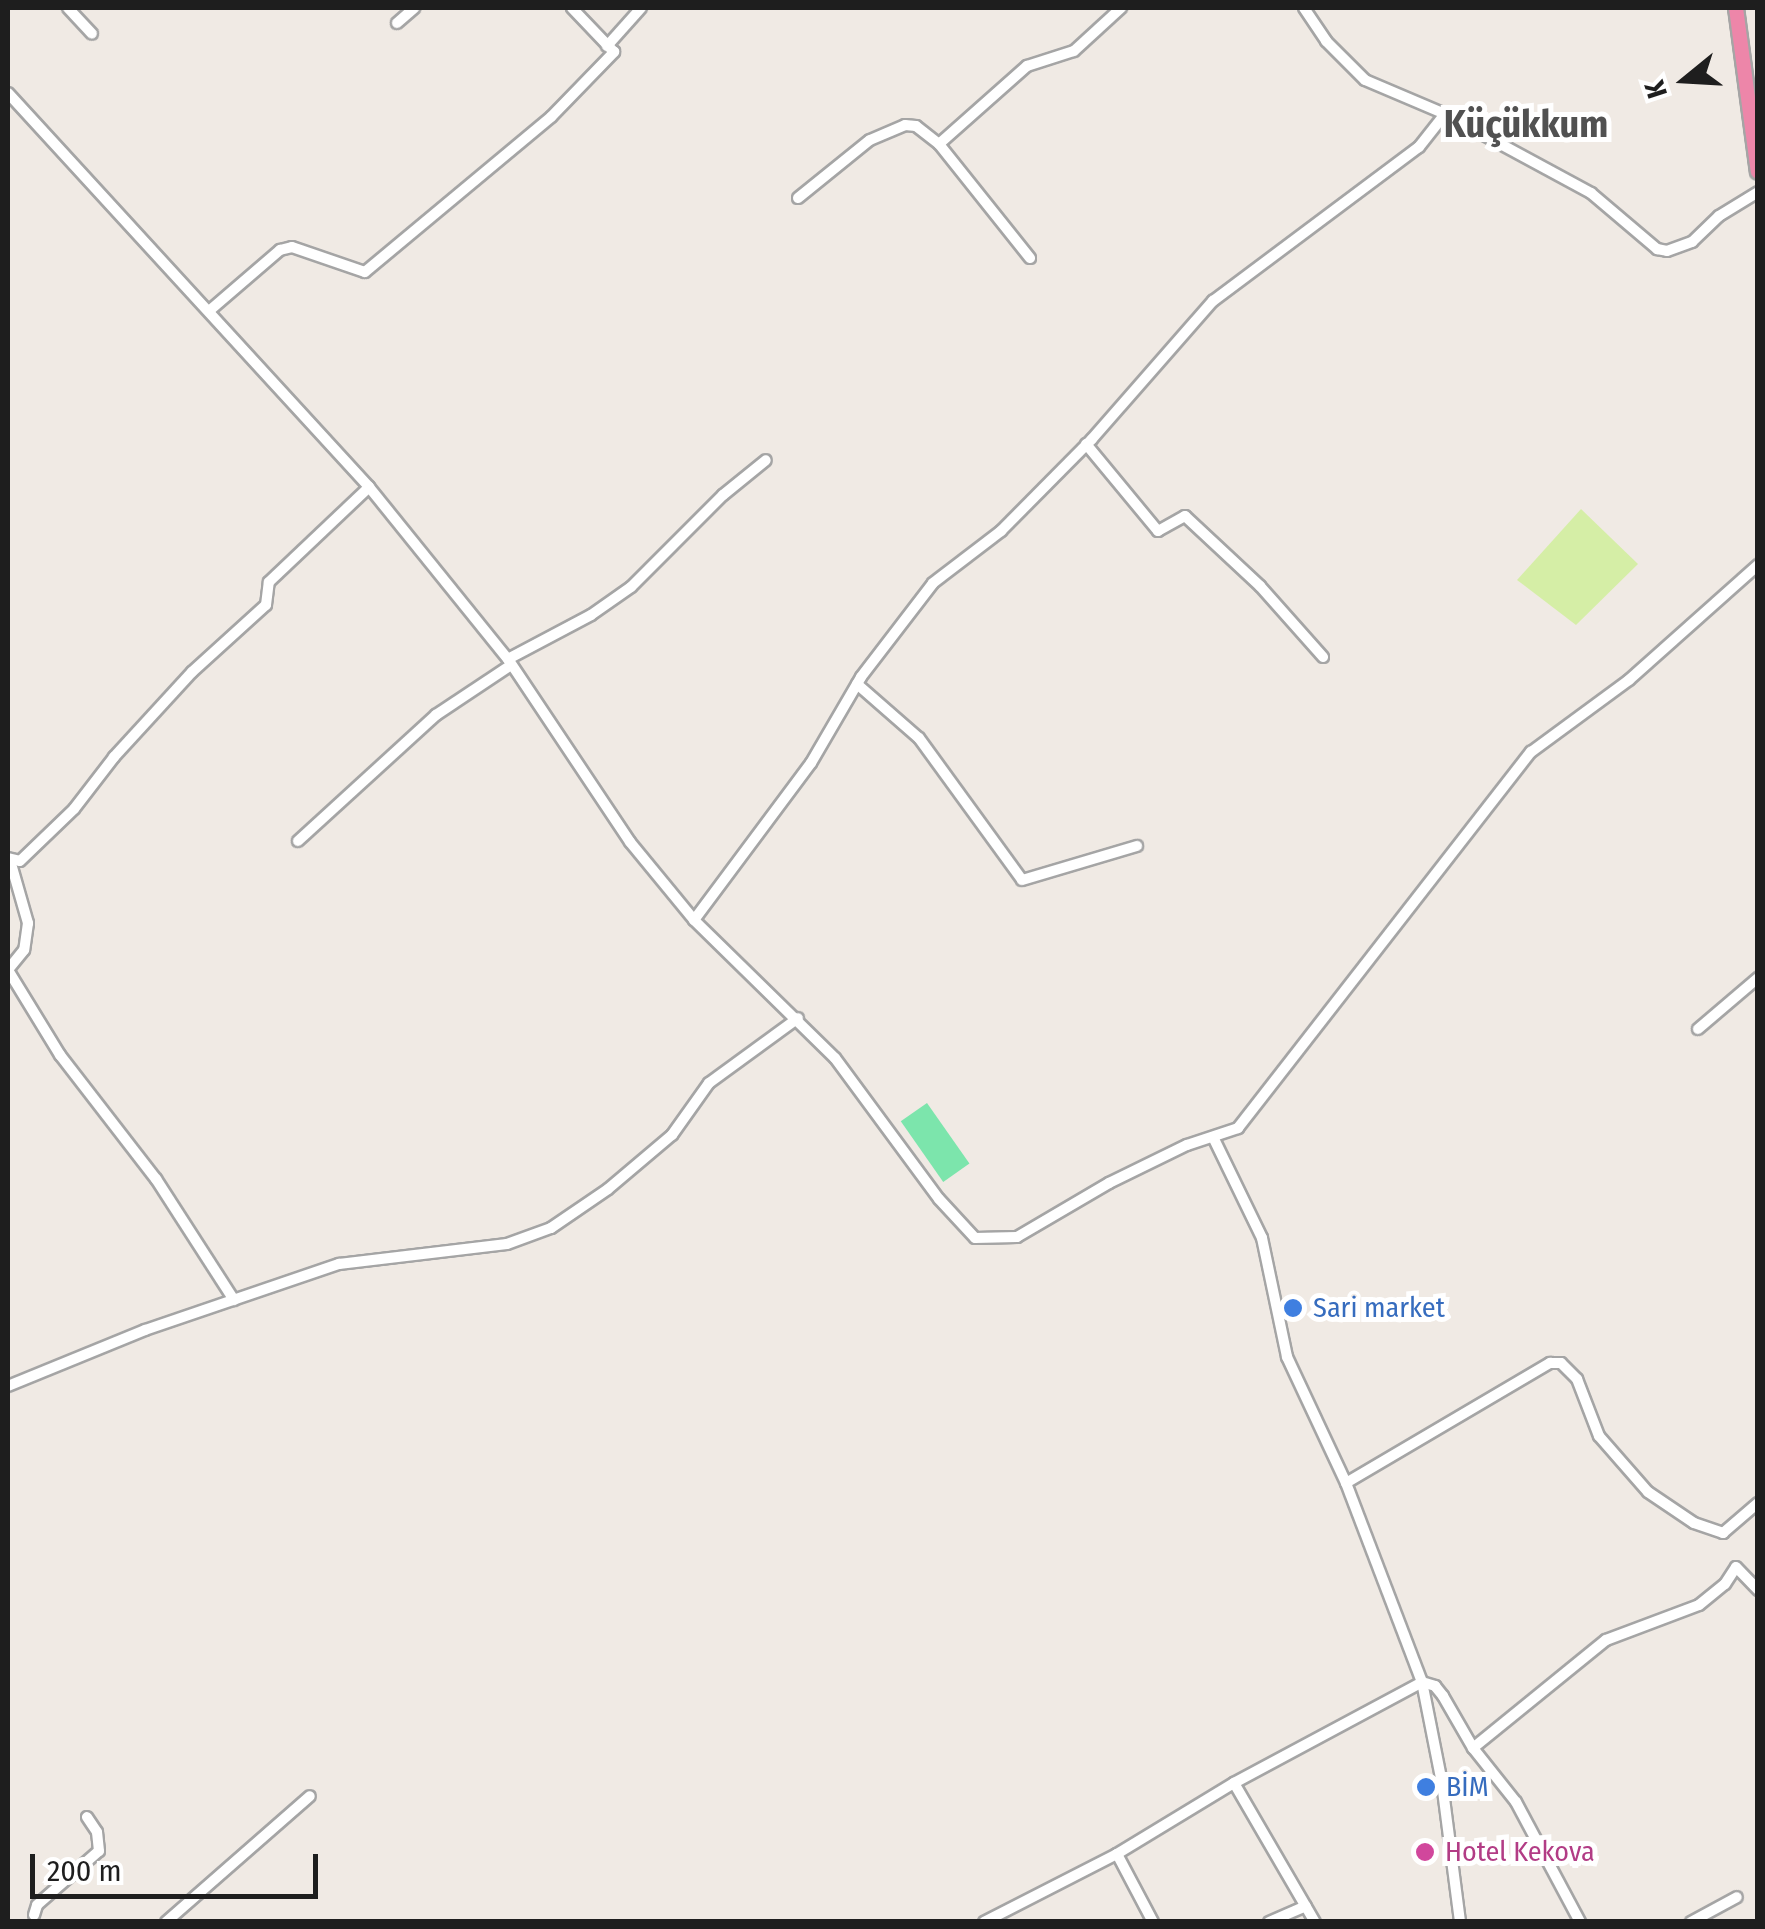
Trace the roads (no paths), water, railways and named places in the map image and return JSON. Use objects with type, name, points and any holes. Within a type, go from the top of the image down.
[{"type":"highway","points":[[1736,8],[1758,172]]},
{"type":"street","points":[[68,8],[92,34]]},
{"type":"street","points":[[397,23],[414,8]]},
{"type":"street","points":[[209,311],[280,250],[305,250],[364,272],[551,118],[614,52],[572,8]]},
{"type":"street","points":[[608,46],[642,8]]},
{"type":"street","points":[[939,144],[1027,66],[1074,51],[1121,8]]},
{"type":"street","points":[[1304,8],[1326,41],[1365,80],[1446,114],[1591,193],[1657,248],[1667,250],[1692,242],[1719,216],[1758,192]]},
{"type":"street","points":[[8,93],[369,486],[510,662],[630,842],[694,920],[798,1018],[870,1101],[960,1226],[975,1238],[1017,1237],[1109,1183],[1187,1146],[1238,1128],[1531,752],[1629,680],[1758,565]]},
{"type":"street","points":[[694,920],[810,763],[857,684],[933,583],[1001,531],[1086,444],[1213,301],[1419,148],[1446,114]]},
{"type":"street","points":[[798,198],[870,140],[905,125],[916,126],[939,144],[1030,258]]},
{"type":"street","points":[[1086,444],[1158,531],[1185,516],[1260,586],[1324,657]]},
{"type":"street","points":[[298,841],[436,716],[510,662],[631,587],[724,495],[766,460]]},
{"type":"street","points":[[234,1300],[156,1180],[71,1070],[8,970],[24,950],[28,923],[9,859],[20,861],[74,809],[114,757],[192,672],[266,605],[269,582],[369,486]]},
{"type":"street","points":[[857,684],[919,738],[1022,880],[1137,846]]},
{"type":"street","points":[[1698,1029],[1758,978]]},
{"type":"street","points":[[8,1386],[145,1330],[340,1264],[507,1244],[551,1228],[608,1188],[672,1135],[710,1083],[798,1018]]},
{"type":"street","points":[[1214,1138],[1262,1238],[1287,1357],[1346,1483],[1422,1682],[1442,1782],[1460,1922]]},
{"type":"street","points":[[1346,1483],[1550,1363],[1560,1363],[1581,1388],[1599,1436],[1648,1492],[1694,1523],[1723,1532],[1758,1503]]},
{"type":"street","points":[[1473,1748],[1606,1640],[1699,1604],[1725,1584],[1736,1567],[1758,1590]]},
{"type":"street","points":[[984,1922],[1117,1854],[1234,1782],[1422,1682],[1435,1686],[1443,1696],[1473,1748],[1516,1802],[1580,1922]]},
{"type":"street","points":[[1234,1782],[1315,1922]]},
{"type":"street","points":[[166,1922],[310,1796]]},
{"type":"street","points":[[33,1919],[37,1905],[99,1851],[97,1832],[87,1817]]},
{"type":"street","points":[[1117,1854],[1153,1922]]},
{"type":"street","points":[[1691,1922],[1738,1897]]},
{"type":"street","points":[[1269,1922],[1306,1906]]},
{"type":"place","name":"Sari market","points":[[1293,1308]]},
{"type":"place","name":"BİM","points":[[1426,1787]]},
{"type":"place","name":"Hotel Kekova","points":[[1425,1852]]},
{"type":"district","name":"Küçükkum","points":[[1526,125]]}]
